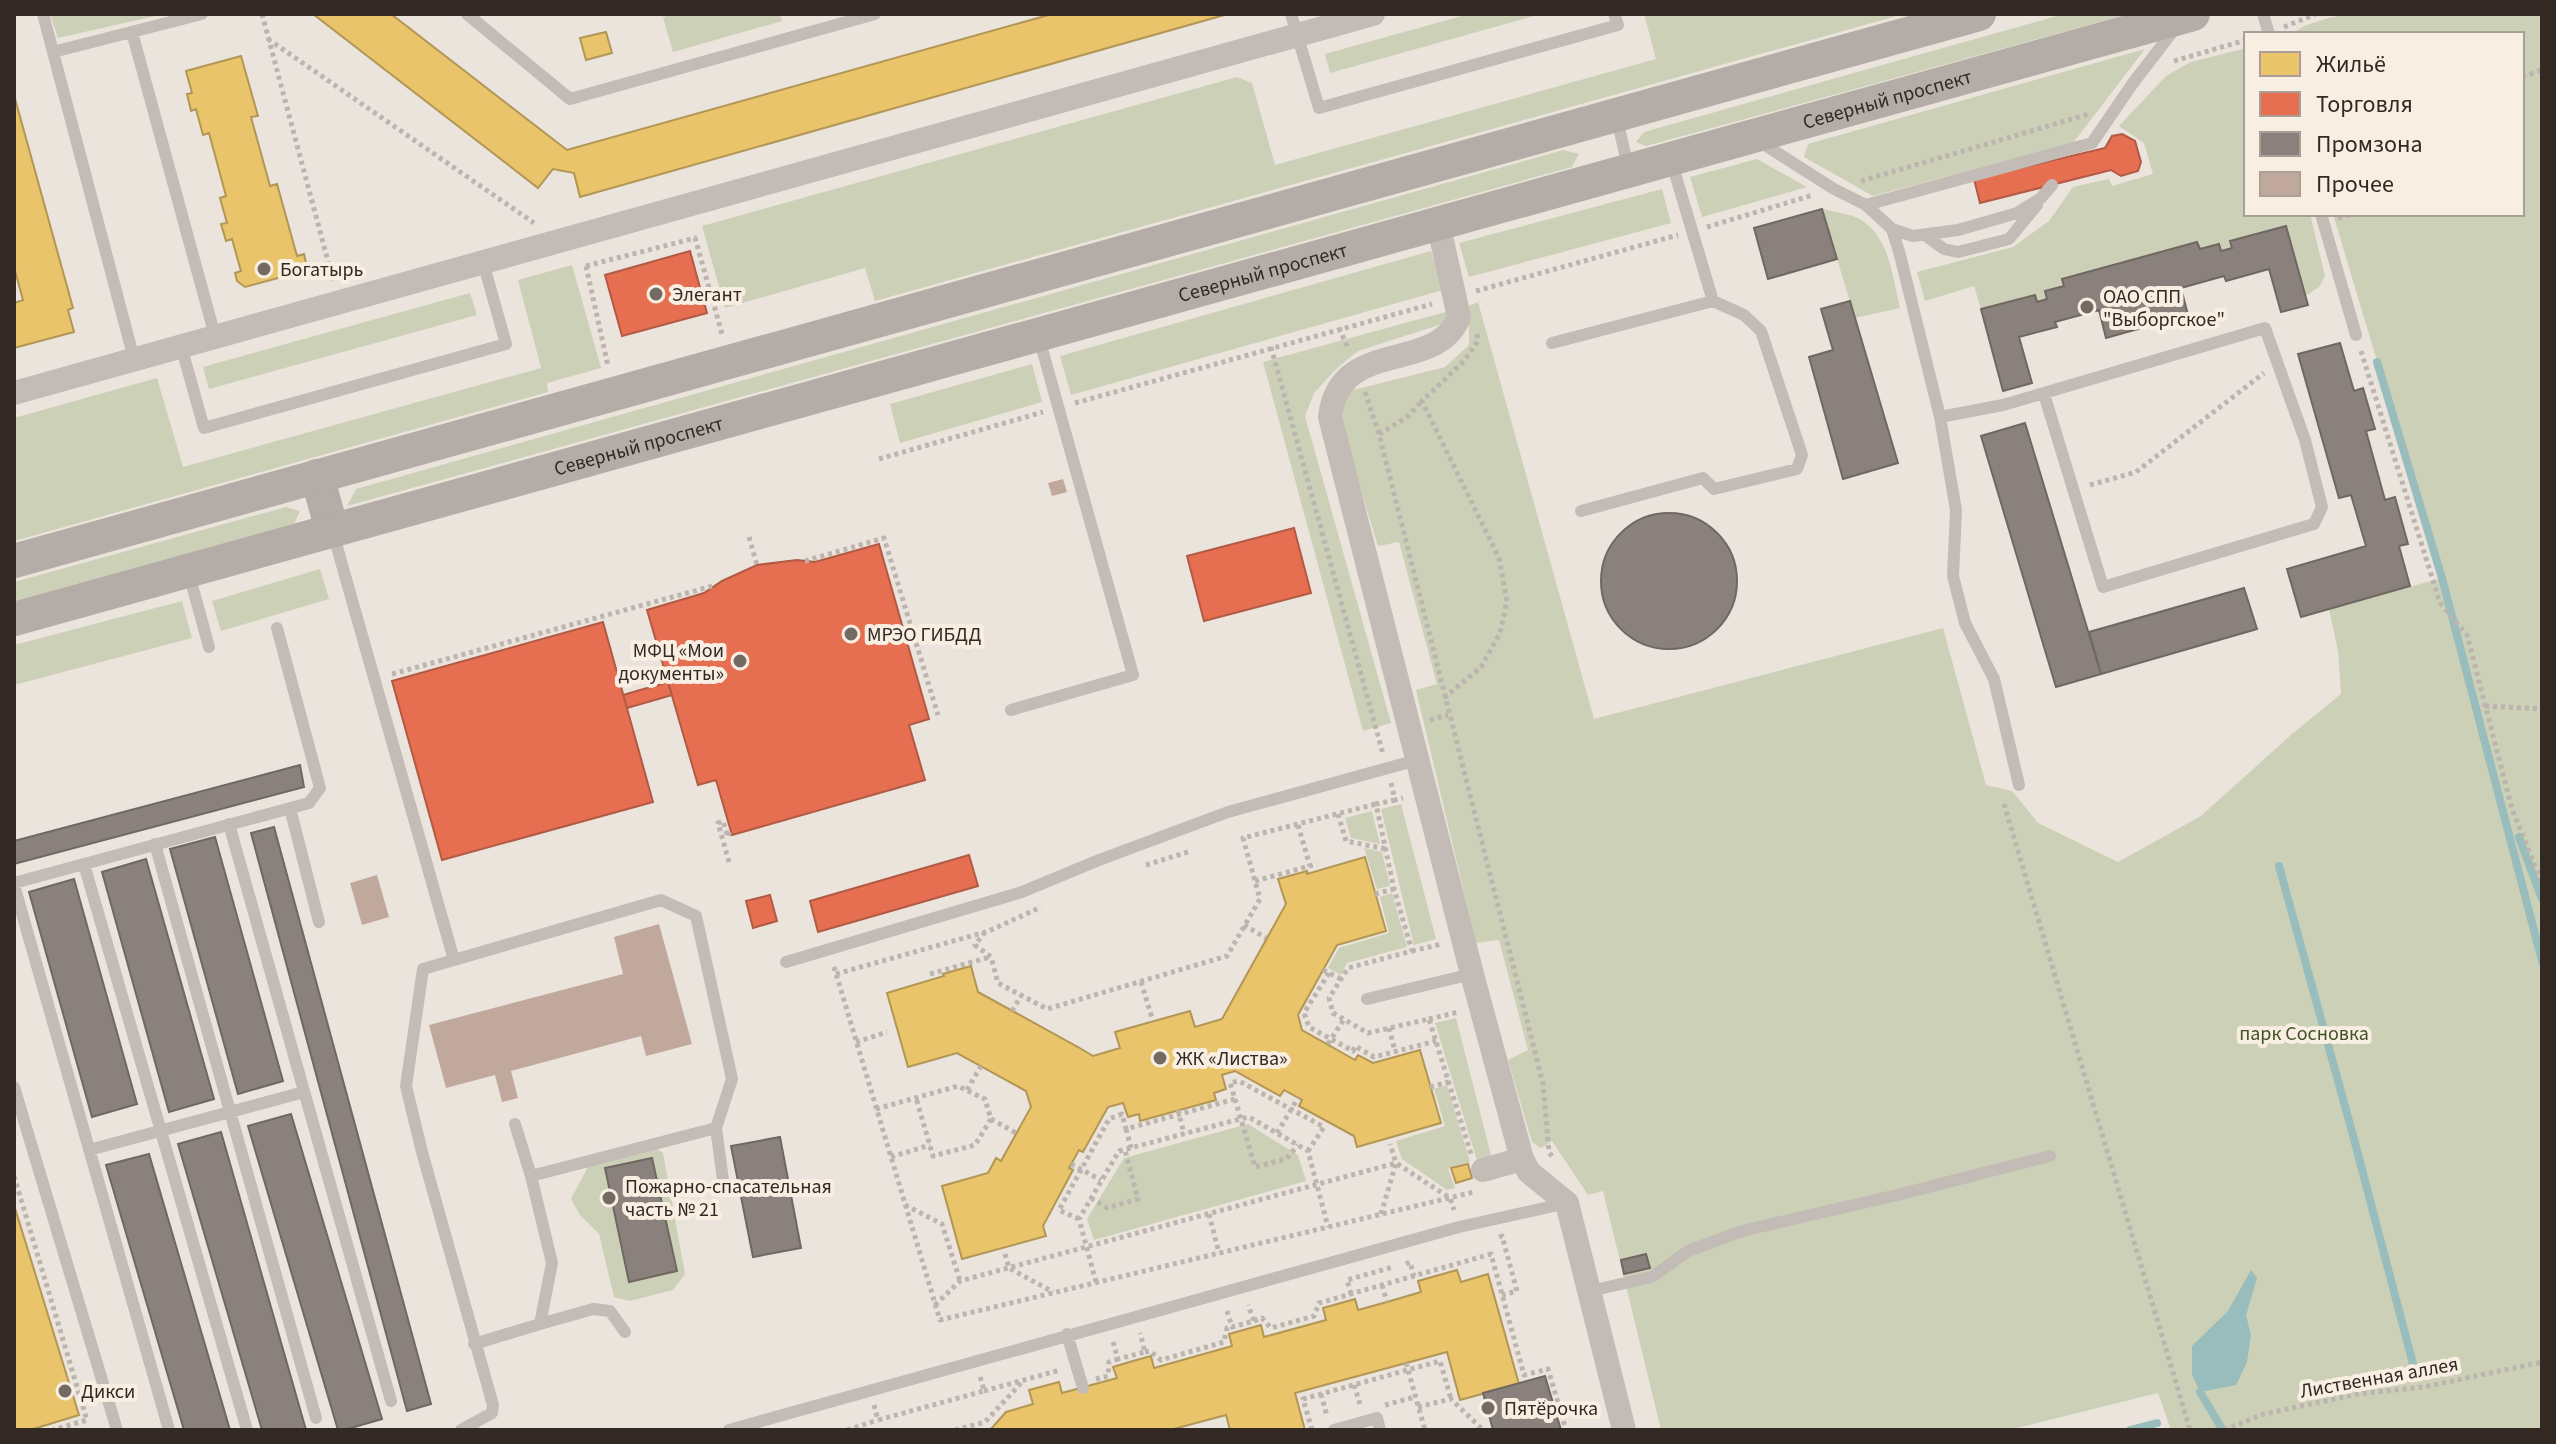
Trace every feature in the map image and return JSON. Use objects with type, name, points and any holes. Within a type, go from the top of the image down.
[{"type":"main road","points":[[14,561],[1979,14]]},
{"type":"main road","name":"Северный проспект","points":[[14,619],[2189,15]]},
{"type":"main road","points":[[317,476],[332,530]]},
{"type":"street","points":[[14,393],[483,262],[1293,25],[1373,14]]},
{"type":"street","points":[[1438,223],[1462,295],[1454,330],[1440,342],[1357,370],[1342,382],[1331,404],[1330,417],[1472,974],[1526,1166],[1567,1203],[1624,1430]]},
{"type":"street","points":[[1480,1177],[1526,1166]]},
{"type":"lane","points":[[43,14],[134,359]]},
{"type":"lane","points":[[53,52],[202,14]]},
{"type":"lane","points":[[467,14],[570,99],[875,14]]},
{"type":"lane","points":[[1293,25],[1319,108],[1618,25],[1614,14]]},
{"type":"lane","points":[[1866,205],[2088,148],[2142,70],[2189,15]]},
{"type":"lane","points":[[132,32],[215,336]]},
{"type":"lane","points":[[1616,115],[1629,171]]},
{"type":"lane","points":[[1751,137],[1834,189],[1866,205],[1892,229],[1913,236],[1958,230],[2017,213],[2041,198]]},
{"type":"lane","points":[[1670,159],[1713,301]]},
{"type":"lane","points":[[1926,236],[1944,249],[1958,252],[2009,239],[2052,185]]},
{"type":"lane","points":[[2322,216],[2356,335]]},
{"type":"lane","points":[[1892,229],[1940,417],[1956,510],[1953,576],[1965,623],[1994,679],[2019,785]]},
{"type":"lane","points":[[181,346],[204,428],[506,344],[483,262]]},
{"type":"lane","points":[[1552,343],[1713,301],[1744,315],[1761,331],[1802,455],[1797,469],[1714,489],[1703,478],[1581,511]]},
{"type":"lane","points":[[1940,417],[2044,394],[2265,328],[2305,440],[2322,507],[2314,524],[2103,587],[2044,394]]},
{"type":"lane","points":[[1011,710],[1133,675],[1038,334]]},
{"type":"lane","points":[[332,530],[454,960]]},
{"type":"lane","points":[[188,571],[209,647]]},
{"type":"lane","points":[[169,1430],[14,884],[309,803],[320,788],[277,628]]},
{"type":"lane","points":[[786,962],[1022,892],[1228,812],[1417,760]]},
{"type":"lane","points":[[290,808],[319,922]]},
{"type":"lane","points":[[229,824],[391,1401]]},
{"type":"lane","points":[[155,844],[316,1418]]},
{"type":"lane","points":[[84,864],[247,1430]]},
{"type":"lane","points":[[461,1430],[492,1413],[493,1405],[406,1086],[423,969],[661,900],[696,916],[732,1079],[716,1128],[723,1180]]},
{"type":"lane","points":[[1367,999],[1472,974]]},
{"type":"lane","points":[[14,1087],[117,1430]]},
{"type":"lane","points":[[89,1150],[304,1092]]},
{"type":"lane","points":[[515,1124],[552,1263],[540,1324]]},
{"type":"lane","points":[[531,1176],[716,1128]]},
{"type":"lane","points":[[1590,1291],[1652,1277],[1688,1251],[1742,1231],[2050,1156]]},
{"type":"lane","points":[[729,1430],[1459,1227],[1567,1203]]},
{"type":"lane","points":[[474,1344],[593,1309],[610,1311],[625,1332]]},
{"type":"lane","points":[[1067,1334],[1086,1384]]},
{"type":"lane","points":[[1331,1425],[1377,1418],[1380,1430]]},
{"type":"path","points":[[262,14],[339,302]]},
{"type":"path","points":[[2274,32],[2316,14]]},
{"type":"path","points":[[268,39],[542,228]]},
{"type":"path","points":[[2142,70],[2244,41]]},
{"type":"path","points":[[879,459],[1693,231],[2117,106]]},
{"type":"path","points":[[610,375],[585,263],[695,238],[723,336],[709,340]]},
{"type":"path","points":[[1379,434],[1407,417],[1464,361],[1478,341],[1476,322],[1462,295]]},
{"type":"path","points":[[1339,328],[1379,434],[1543,1084],[1549,1152],[1557,1164]]},
{"type":"path","points":[[2356,335],[2440,603],[2467,635],[2512,809],[2542,883]]},
{"type":"path","points":[[2073,490],[2136,472],[2277,362]]},
{"type":"path","points":[[1422,401],[1499,558],[1507,601],[1500,633],[1481,667],[1444,698]]},
{"type":"path","points":[[749,537],[757,565]]},
{"type":"path","points":[[805,561],[884,538],[938,715]]},
{"type":"path","points":[[386,676],[716,585]]},
{"type":"path","points":[[2485,706],[2542,709]]},
{"type":"path","points":[[985,932],[975,945],[991,957],[998,983],[1047,1009],[1227,956],[1260,899],[1243,838],[1376,804]]},
{"type":"path","points":[[2004,804],[2190,1430]]},
{"type":"path","points":[[1338,814],[1346,841],[1386,849]]},
{"type":"path","points":[[729,862],[718,823],[723,821],[728,837],[730,828]]},
{"type":"path","points":[[1298,825],[1310,866]]},
{"type":"path","points":[[1255,881],[1317,864]]},
{"type":"path","points":[[1375,894],[1394,889]]},
{"type":"path","points":[[1244,925],[1266,938]]},
{"type":"path","points":[[1412,951],[1442,943]]},
{"type":"path","points":[[829,949],[940,1320],[1381,1214],[1480,1177]]},
{"type":"path","points":[[930,974],[991,957]]},
{"type":"path","points":[[1341,979],[1326,971],[1304,1013],[1309,1027],[1330,1042],[1353,1051],[1355,1046],[1374,1057],[1436,1041]]},
{"type":"path","points":[[1141,982],[1153,1021]]},
{"type":"path","points":[[1012,1011],[1021,996]]},
{"type":"path","points":[[1429,1019],[1459,1012]]},
{"type":"path","points":[[1330,1042],[1344,1019]]},
{"type":"path","points":[[1389,1028],[1395,1051]]},
{"type":"path","points":[[856,1042],[887,1032]]},
{"type":"path","points":[[967,1090],[981,1066]]},
{"type":"path","points":[[1298,1145],[1286,1159],[1255,1167],[1230,1083],[1239,1081],[1324,1127],[1308,1151]]},
{"type":"path","points":[[1430,1087],[1449,1082]]},
{"type":"path","points":[[876,1109],[958,1086],[985,1099],[991,1119],[1016,1133]]},
{"type":"path","points":[[916,1098],[933,1156],[975,1145],[991,1119]]},
{"type":"path","points":[[1277,1133],[1298,1098]]},
{"type":"path","points":[[1126,1129],[1178,1112],[1235,1099]]},
{"type":"path","points":[[1178,1112],[1184,1134]]},
{"type":"path","points":[[1079,1219],[1059,1210],[1109,1119],[1122,1114],[1138,1199],[1107,1208],[1091,1198]]},
{"type":"path","points":[[1096,1282],[1079,1219],[1119,1151],[1240,1119],[1249,1117],[1308,1151],[1328,1227]]},
{"type":"path","points":[[1381,1214],[1396,1163],[1390,1144]]},
{"type":"path","points":[[891,1157],[930,1145]]},
{"type":"path","points":[[1526,1166],[1549,1152]]},
{"type":"path","points":[[935,1305],[960,1281],[1396,1163],[1427,1184]]},
{"type":"path","points":[[1071,1164],[1101,1180]]},
{"type":"path","points":[[14,1176],[87,1420],[53,1430]]},
{"type":"path","points":[[905,1205],[942,1224],[960,1281]]},
{"type":"path","points":[[1209,1214],[1219,1253]]},
{"type":"path","points":[[1489,1239],[1502,1236],[1517,1291],[1502,1295]]},
{"type":"path","points":[[1005,1254],[1009,1268],[1053,1292]]},
{"type":"path","points":[[1086,1384],[1108,1376],[1109,1362],[1118,1359],[1150,1351],[1161,1360],[1224,1342],[1227,1328],[1262,1318],[1271,1328],[1314,1316],[1319,1303],[1491,1254],[1524,1375],[1548,1369],[1566,1430]]},
{"type":"path","points":[[1351,1294],[1347,1280],[1410,1262],[1414,1276]]},
{"type":"path","points":[[1382,1285],[1387,1302]]},
{"type":"path","points":[[1248,1305],[1254,1321]]},
{"type":"path","points":[[1227,1311],[1232,1327]]},
{"type":"path","points":[[1140,1333],[1145,1352]]},
{"type":"path","points":[[1112,1341],[1118,1359]]},
{"type":"path","points":[[1312,1430],[1303,1399],[1406,1367],[1440,1361],[1451,1399],[1483,1430]]},
{"type":"path","name":"Лиственная аллея","points":[[2224,1430],[2264,1414],[2358,1394],[2424,1387],[2542,1362]]},
{"type":"path","points":[[1406,1367],[1425,1430]]},
{"type":"path","points":[[984,1391],[1068,1368]]},
{"type":"path","points":[[955,1430],[985,1422],[1023,1381]]},
{"type":"path","points":[[1354,1385],[1362,1411]]},
{"type":"path","points":[[1321,1394],[1331,1425]]},
{"type":"path","points":[[1418,1407],[1451,1399]]},
{"type":"path","points":[[847,1430],[878,1420]]},
{"type":"green space","points":[[50,14],[164,14],[58,38]]},
{"type":"green space","points":[[675,14],[780,14],[782,21],[673,52],[663,17]]},
{"type":"green space","points":[[1469,14],[1541,14],[1330,73],[1325,54]]},
{"type":"green space","points":[[1644,14],[1904,14],[875,301],[865,268],[725,308],[702,226],[1237,77],[1252,83],[1275,165],[1656,59]]},
{"type":"green space","points":[[2064,14],[2129,14],[1646,146],[1636,142],[1644,132]]},
{"type":"green space","name":"парк Сосновка","points":[[2346,14],[2542,14],[2542,1430],[2171,1430],[2158,1393],[2009,1430],[1661,1430],[1603,1191],[1588,1195],[1552,1141],[1541,1148],[1532,1142],[1508,1060],[1528,1050],[1499,940],[1476,943],[1416,690],[1437,684],[1399,542],[1378,546],[1341,425],[1343,401],[1353,390],[1445,367],[1469,345],[1466,307],[1478,302],[1594,719],[1943,628],[1986,785],[2012,791],[2038,823],[2118,862],[2201,816],[2341,694],[2338,651],[2329,609],[2442,578],[2334,216],[2524,216],[2524,32],[2295,32],[2310,24]]},
{"type":"green space","points":[[2145,49],[2073,143],[1873,196],[1804,157],[1808,144]]},
{"type":"green space","points":[[2244,49],[2244,216],[2310,216],[2325,276],[2319,287],[2305,296],[2286,226],[2231,241],[2232,248],[2221,251],[2219,244],[2200,249],[2197,242],[2062,279],[2064,286],[2047,299],[2037,302],[2034,295],[1981,309],[1974,286],[1925,301],[1917,272],[2013,247],[2049,221],[2073,187],[2109,179],[2112,186],[2153,174],[2144,143],[2119,126],[2166,76],[2191,62]]},
{"type":"green space","points":[[1563,150],[1579,154],[1572,167],[347,506],[356,489]]},
{"type":"green space","points":[[1757,159],[1807,187],[1702,217],[1690,177]]},
{"type":"green space","points":[[1662,189],[1671,223],[1469,277],[1459,243]]},
{"type":"green space","points":[[1822,209],[1853,216],[1874,232],[1887,255],[1900,308],[1855,318]]},
{"type":"green space","points":[[1431,251],[1443,290],[1071,395],[1060,356]]},
{"type":"green space","points":[[572,265],[601,368],[547,383],[548,392],[14,541],[14,418],[157,378],[183,467],[541,368],[518,280]]},
{"type":"green space","points":[[470,293],[477,315],[209,389],[203,367]]},
{"type":"green space","points":[[1449,311],[1442,324],[1358,351],[1314,393],[1305,416],[1391,723],[1363,731],[1263,362]]},
{"type":"green space","points":[[1032,364],[1042,402],[900,443],[890,404]]},
{"type":"green space","points":[[286,507],[300,511],[294,524],[14,601],[14,582]]},
{"type":"green space","points":[[320,569],[329,599],[221,631],[212,601]]},
{"type":"green space","points":[[182,601],[192,638],[14,685],[14,645]]},
{"type":"green space","points":[[1401,804],[1436,939],[1414,945],[1381,809]]},
{"type":"green space","points":[[1372,811],[1380,844],[1351,838],[1345,818]]},
{"type":"green space","points":[[1364,848],[1382,852],[1390,886],[1377,889]]},
{"type":"green space","points":[[1392,893],[1407,947],[1347,963],[1341,975],[1328,968],[1339,948],[1389,933],[1380,897]]},
{"type":"green space","points":[[1456,1018],[1493,1163],[1479,1167],[1435,1023]]},
{"type":"green space","points":[[1447,1085],[1470,1162],[1448,1168],[1455,1188],[1447,1190],[1402,1159],[1396,1141],[1445,1126],[1434,1089]]},
{"type":"green space","points":[[1248,1124],[1298,1155],[1306,1181],[1094,1240],[1087,1219],[1124,1158]]},
{"type":"green space","points":[[645,1141],[663,1153],[685,1274],[673,1290],[630,1301],[614,1297],[599,1234],[580,1215],[571,1199],[594,1155]]},
{"type":"water","points":[[2251,1270],[2257,1278],[2246,1315],[2251,1335],[2247,1362],[2236,1385],[2200,1392],[2192,1375],[2192,1346],[2228,1311]]},
{"type":"building: Жильё","points":[[313,14],[391,14],[567,150],[1052,14],[1228,14],[580,197],[574,173],[553,169],[538,188]]},
{"type":"building: Жильё","points":[[606,32],[612,53],[586,60],[580,38]]},
{"type":"building: Жильё","points":[[241,56],[258,116],[251,117],[270,186],[277,184],[297,256],[304,254],[306,263],[301,272],[245,287],[237,281],[235,273],[241,271],[232,239],[226,241],[221,224],[227,223],[220,198],[226,196],[209,133],[203,135],[196,109],[191,111],[187,94],[192,93],[186,71]]},
{"type":"building: Жильё","points":[[14,95],[73,308],[68,310],[74,332],[14,348],[14,303],[23,300],[14,267]]},
{"type":"building: Жильё","name":"ЖК «Листва»","points":[[1365,857],[1386,931],[1337,945],[1298,1015],[1302,1030],[1355,1060],[1358,1055],[1373,1063],[1420,1050],[1441,1123],[1357,1147],[1354,1136],[1299,1106],[1302,1100],[1284,1090],[1280,1096],[1235,1071],[1222,1075],[1226,1089],[1214,1093],[1216,1100],[1140,1121],[1139,1114],[1128,1117],[1123,1103],[1108,1107],[1083,1152],[1079,1150],[1069,1168],[1073,1170],[1043,1226],[1046,1236],[962,1259],[942,1186],[988,1173],[996,1158],[1001,1161],[1031,1107],[1026,1091],[957,1053],[908,1067],[887,993],[971,966],[978,992],[1093,1056],[1120,1048],[1115,1032],[1190,1011],[1195,1027],[1222,1019],[1286,904],[1278,879]]},
{"type":"building: Жильё","points":[[1468,1164],[1472,1178],[1456,1183],[1451,1168]]},
{"type":"building: Жильё","points":[[14,1205],[79,1415],[30,1430],[15,1430],[14,1426]]},
{"type":"building: Жильё","points":[[1457,1270],[1461,1282],[1488,1274],[1519,1384],[1460,1400],[1447,1352],[1295,1393],[1305,1430],[1230,1430],[1226,1415],[1170,1430],[990,1430],[1006,1412],[1033,1404],[1029,1390],[1059,1382],[1062,1393],[1117,1378],[1113,1367],[1151,1356],[1154,1368],[1232,1346],[1229,1334],[1261,1325],[1264,1337],[1326,1320],[1323,1308],[1355,1299],[1358,1310],[1387,1302],[1421,1292],[1418,1281]]},
{"type":"building: Торговля","points":[[2122,134],[2135,141],[2141,162],[2138,171],[2121,176],[2111,170],[1980,203],[1974,179],[2105,148],[2112,136]]},
{"type":"building: Торговля","name":"Элегант","points":[[690,251],[707,313],[622,336],[605,275]]},
{"type":"building: Торговля","points":[[1294,528],[1311,593],[1204,621],[1187,556]]},
{"type":"building: Торговля","points":[[879,544],[929,719],[909,725],[925,780],[732,835],[716,780],[698,785],[647,610],[704,593],[757,565],[797,560],[815,562]]},
{"type":"building: Торговля","points":[[603,622],[653,802],[442,860],[392,681]]},
{"type":"building: Торговля","points":[[668,682],[672,695],[627,708],[623,695]]},
{"type":"building: Торговля","points":[[969,855],[978,886],[818,932],[810,901]]},
{"type":"building: Торговля","points":[[770,895],[777,921],[753,928],[746,901]]},
{"type":"building: Промзона","points":[[1822,209],[1837,259],[1768,279],[1754,228]]},
{"type":"building: Промзона","name":"ОАО СПП \"Выборгское\"","points":[[2286,226],[2308,305],[2281,312],[2269,269],[2226,281],[2224,276],[2181,288],[2188,315],[2106,338],[2099,310],[2055,322],[2057,327],[2019,337],[2032,383],[2003,391],[1981,309],[2035,295],[2037,302],[2047,299],[2045,291],[2064,286],[2062,279],[2197,242],[2200,249],[2219,244],[2221,251],[2232,248],[2230,241]]},
{"type":"building: Промзона","points":[[1850,301],[1898,463],[1843,479],[1809,357],[1833,350],[1821,309]]},
{"type":"building: Промзона","points":[[2340,343],[2354,391],[2363,388],[2375,429],[2366,431],[2385,500],[2395,497],[2408,544],[2399,546],[2410,586],[2301,617],[2287,569],[2366,546],[2351,495],[2339,498],[2298,354]]},
{"type":"building: Промзона","points":[[2025,423],[2101,674],[2056,687],[1981,436]]},
{"type":"building: Промзона","points":[[1669,513],[1695,518],[1717,533],[1732,555],[1737,581],[1732,607],[1717,629],[1695,644],[1669,649],[1643,644],[1621,629],[1606,607],[1601,581],[1606,555],[1621,533],[1643,518]]},
{"type":"building: Промзона","points":[[2244,588],[2257,629],[2101,674],[2089,632]]},
{"type":"building: Промзона","points":[[300,765],[304,787],[14,864],[14,841]]},
{"type":"building: Промзона","points":[[274,827],[431,1404],[407,1411],[251,833]]},
{"type":"building: Промзона","points":[[215,837],[283,1081],[238,1094],[170,849]]},
{"type":"building: Промзона","points":[[146,859],[214,1099],[169,1112],[102,872]]},
{"type":"building: Промзона","points":[[74,879],[137,1104],[92,1117],[29,892]]},
{"type":"building: Промзона","points":[[291,1114],[382,1419],[344,1430],[338,1430],[248,1126]]},
{"type":"building: Промзона","points":[[221,1132],[306,1430],[262,1430],[178,1144]]},
{"type":"building: Промзона","points":[[780,1137],[801,1248],[753,1257],[731,1146]]},
{"type":"building: Промзона","points":[[149,1154],[230,1430],[184,1430],[106,1165]]},
{"type":"building: Промзона","points":[[652,1158],[677,1271],[629,1282],[605,1168]]},
{"type":"building: Промзона","points":[[1646,1254],[1650,1268],[1624,1274],[1621,1260]]},
{"type":"building: Промзона","points":[[1545,1376],[1561,1430],[1493,1430],[1483,1393]]},
{"type":"building: Прочее","points":[[1063,479],[1067,492],[1052,496],[1048,483]]},
{"type":"building: Прочее","points":[[377,875],[389,917],[362,925],[350,883]]},
{"type":"building: Прочее","points":[[659,924],[692,1044],[646,1056],[641,1036],[511,1071],[518,1098],[502,1102],[495,1075],[446,1088],[429,1025],[623,974],[614,937]]},
{"type":"waterway","points":[[2377,362],[2442,578],[2542,961]]},
{"type":"waterway","points":[[2519,837],[2542,899]]},
{"type":"waterway","points":[[2279,866],[2413,1364]]},
{"type":"waterway","points":[[2200,1392],[2221,1427]]},
{"type":"waterway","points":[[2130,1430],[2157,1423]]},
{"type":"place","name":"Богатырь","points":[[264,269]]},
{"type":"place","name":"Элегант","points":[[656,294]]},
{"type":"place","name":"ОАО СПП \"Выборгское\"","points":[[2087,307]]},
{"type":"place","name":"МРЭО ГИБДД","points":[[851,634]]},
{"type":"place","name":"МФЦ «Мои документы»","points":[[740,661]]},
{"type":"place","name":"ЖК «Листва»","points":[[1160,1058]]},
{"type":"place","name":"Пожарно-спасательная часть № 21","points":[[609,1198]]},
{"type":"place","name":"Дикси","points":[[65,1391]]},
{"type":"place","name":"Пятёрочка","points":[[1488,1408]]}]
